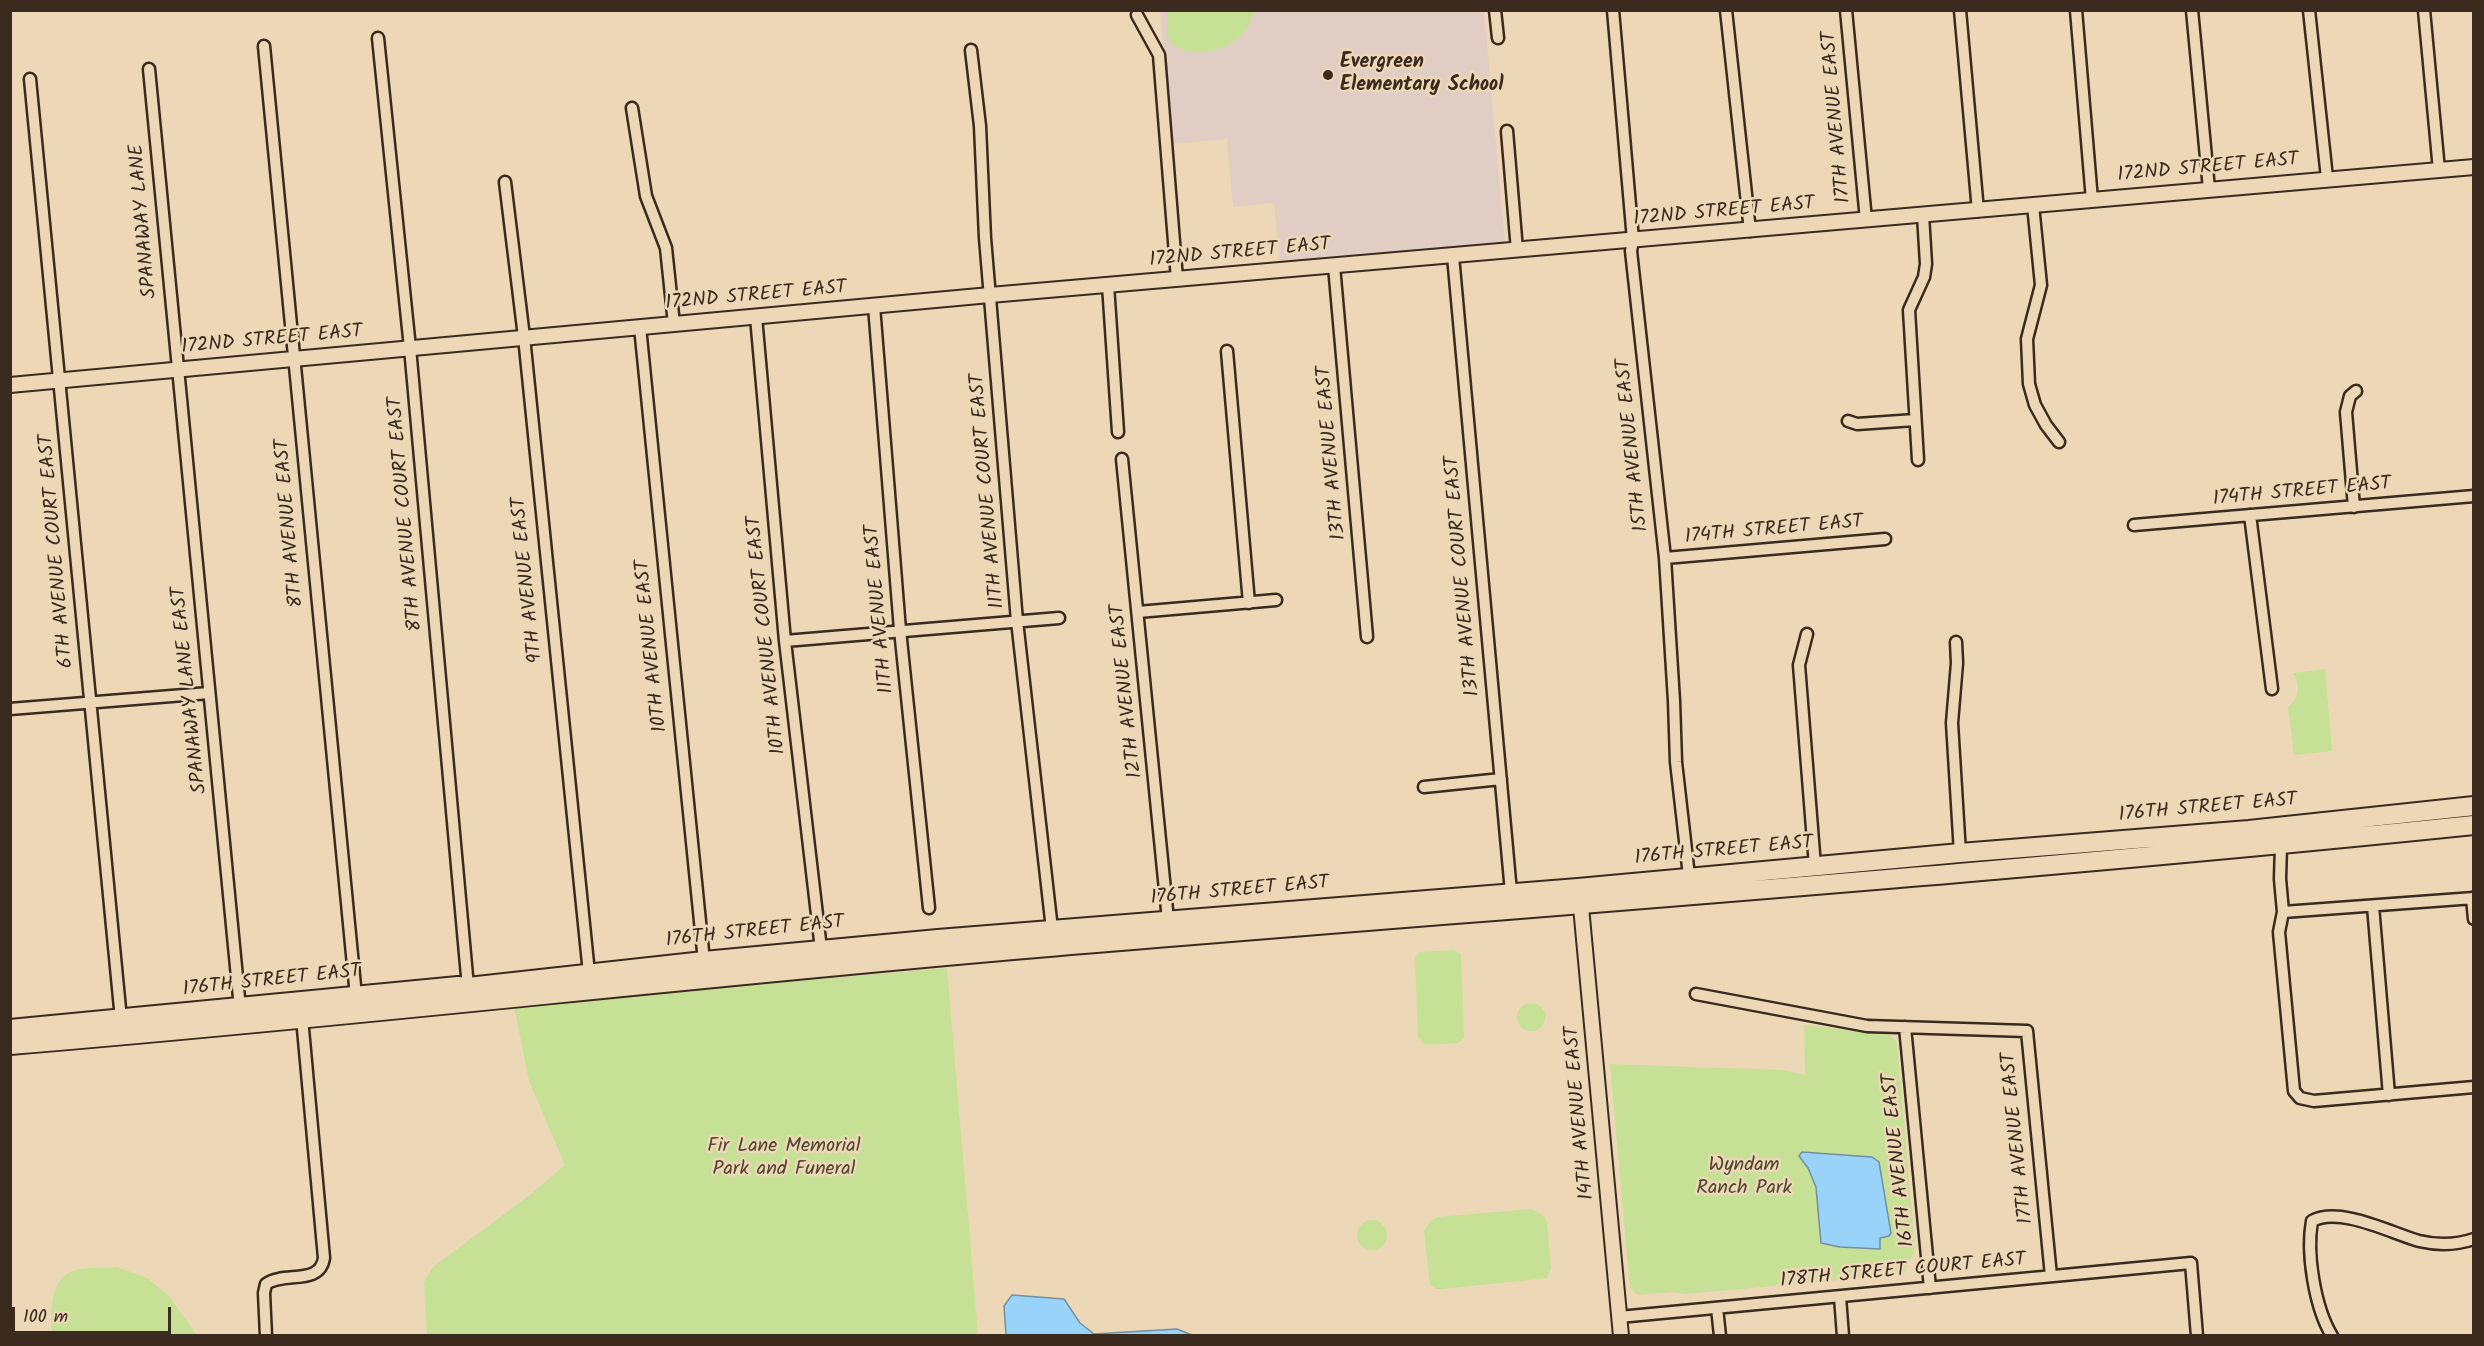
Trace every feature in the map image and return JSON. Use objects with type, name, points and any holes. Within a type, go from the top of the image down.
[{"type":"main road","name":"176TH STREET EAST","points":[[10,1029],[458,986],[468,987],[704,960],[1052,929],[1511,892],[1580,896],[1689,876],[2248,830],[2474,806]]},
{"type":"main road","points":[[2281,845],[2290,834],[2343,828],[2365,818]]},
{"type":"main road","name":"176TH STREET EAST","points":[[10,1045],[963,955],[1385,919],[1580,896],[1896,878],[2281,845],[2474,825]]},
{"type":"main road","points":[[2160,855],[2179,844],[2237,838],[2248,830]]},
{"type":"main road","points":[[1893,859],[1896,878]]},
{"type":"main road","points":[[1385,919],[1401,911],[1501,900],[1508,897],[1511,892]]},
{"type":"main road","points":[[963,955],[978,945],[1042,938],[1052,929]]},
{"type":"main road","points":[[392,1009],[404,999],[460,993],[468,987]]},
{"type":"main road","points":[[276,1020],[293,1010],[348,1005],[356,996]]},
{"type":"street","points":[[1495,10],[1498,38]]},
{"type":"street","name":"15TH AVENUE EAST","points":[[1612,10],[1633,240],[1631,251],[1665,558],[1676,762],[1689,876]]},
{"type":"street","points":[[1726,10],[1750,231]]},
{"type":"street","name":"17TH AVENUE EAST","points":[[1846,10],[1866,220]]},
{"type":"street","points":[[1960,10],[1978,211]]},
{"type":"street","points":[[2076,10],[2092,200]]},
{"type":"street","points":[[2192,10],[2209,189]]},
{"type":"street","points":[[2309,10],[2327,178]]},
{"type":"street","points":[[2424,10],[2439,170]]},
{"type":"street","points":[[1137,15],[1159,55],[1177,279]]},
{"type":"street","name":"8TH AVENUE COURT EAST","points":[[378,38],[410,348],[468,987]]},
{"type":"street","name":"8TH AVENUE EAST","points":[[264,46],[356,996]]},
{"type":"street","name":"11TH AVENUE COURT EAST","points":[[971,50],[980,126],[990,295],[1017,621],[1052,929]]},
{"type":"street","name":"SPANAWAY LANE","points":[[149,69],[177,369]]},
{"type":"street","name":"6TH AVENUE COURT EAST","points":[[30,79],[121,1019]]},
{"type":"street","points":[[632,108],[646,196],[666,248],[674,324]]},
{"type":"street","points":[[1507,131],[1517,250]]},
{"type":"street","name":"172ND STREET EAST","points":[[10,385],[990,295],[2474,167]]},
{"type":"street","name":"9TH AVENUE EAST","points":[[505,182],[524,338],[589,973]]},
{"type":"street","points":[[2033,205],[2040,285],[2027,339],[2029,384],[2035,405],[2059,442]]},
{"type":"street","points":[[1918,460],[1909,310],[1924,277],[1926,264],[1923,215]]},
{"type":"street","name":"13TH AVENUE COURT EAST","points":[[1453,256],[1511,892]]},
{"type":"street","name":"13TH AVENUE EAST","points":[[1334,266],[1367,637]]},
{"type":"street","points":[[1108,285],[1119,432]]},
{"type":"street","name":"11TH AVENUE EAST","points":[[874,306],[900,630],[929,908]]},
{"type":"street","name":"10TH AVENUE COURT EAST","points":[[756,317],[786,641],[821,949]]},
{"type":"street","name":"10TH AVENUE EAST","points":[[640,327],[704,960]]},
{"type":"street","points":[[1227,351],[1249,603]]},
{"type":"street","name":"SPANAWAY LANE EAST","points":[[177,369],[240,1008]]},
{"type":"street","points":[[2354,507],[2346,412],[2350,396],[2355,391]]},
{"type":"street","points":[[1848,421],[1857,424],[1915,420]]},
{"type":"street","name":"12TH AVENUE EAST","points":[[1122,459],[1168,920]]},
{"type":"street","name":"174TH STREET EAST","points":[[2134,525],[2474,496]]},
{"type":"street","points":[[2250,515],[2272,689]]},
{"type":"street","name":"174TH STREET EAST","points":[[1665,558],[1885,539]]},
{"type":"street","points":[[1138,612],[1276,600]]},
{"type":"street","points":[[786,641],[1059,618]]},
{"type":"street","points":[[1807,634],[1799,665],[1815,866]]},
{"type":"street","points":[[1956,642],[1958,663],[1952,723],[1960,853]]},
{"type":"street","points":[[10,709],[209,693]]},
{"type":"street","points":[[1424,787],[1501,779]]},
{"type":"street","points":[[2281,845],[2280,879],[2283,912],[2279,932],[2294,1091],[2300,1098],[2314,1101],[2474,1086]]},
{"type":"street","name":"14TH AVENUE EAST","points":[[1580,896],[1621,1335]]},
{"type":"street","points":[[2283,912],[2473,898],[2474,919]]},
{"type":"street","points":[[2373,906],[2389,1095]]},
{"type":"street","points":[[1696,994],[1847,1023],[1905,1028]]},
{"type":"street","points":[[266,1335],[264,1293],[266,1284],[275,1278],[314,1275],[323,1265],[324,1258],[302,1018]]},
{"type":"street","name":"17TH AVENUE EAST","points":[[1905,1028],[2027,1032],[2051,1276]]},
{"type":"street","name":"16TH AVENUE EAST","points":[[1905,1028],[1930,1288]]},
{"type":"street","points":[[2332,1335],[2324,1321],[2316,1294],[2310,1231],[2312,1221],[2318,1218],[2352,1219],[2419,1241],[2439,1244],[2474,1239]]},
{"type":"street","name":"178TH STREET COURT EAST","points":[[1619,1317],[2191,1263],[2198,1335]]},
{"type":"street","points":[[1840,1297],[1843,1335]]},
{"type":"street","points":[[1717,1308],[1719,1335]]},
{"type":"shaded area","name":"Evergreen Elementary School","points":[[1160,11],[1484,11],[1505,242],[1280,263],[1274,203],[1233,207],[1227,139],[1172,144]]},
{"type":"green space","points":[[1167,10],[1254,11],[1245,30],[1230,44],[1199,52],[1180,49],[1170,42]]},
{"type":"green space","points":[[2325,669],[2332,751],[2294,755],[2288,707],[2295,700],[2298,691],[2293,673]]},
{"type":"green space","points":[[1454,950],[1461,954],[1464,1038],[1458,1043],[1425,1045],[1418,1037],[1415,958],[1420,952]]},
{"type":"green space","name":"Fir Lane Memorial Park and Funeral","points":[[947,968],[978,1335],[427,1335],[424,1282],[433,1267],[531,1194],[565,1165],[529,1081],[514,1006]]},
{"type":"green space","points":[[1531,1003],[1541,1007],[1545,1017],[1541,1027],[1531,1031],[1521,1027],[1517,1017],[1521,1007]]},
{"type":"green space","name":"Wyndam Ranch Park","points":[[1804,1025],[1890,1035],[1897,1042],[1915,1249],[1904,1274],[1685,1294],[1673,1292],[1638,1295],[1630,1288],[1610,1064],[1783,1070],[1805,1075]]},
{"type":"green space","points":[[1531,1209],[1544,1216],[1547,1222],[1551,1268],[1547,1278],[1442,1289],[1436,1289],[1430,1285],[1424,1231],[1431,1221],[1438,1217]]},
{"type":"green space","points":[[1372,1220],[1378,1221],[1386,1229],[1386,1241],[1378,1249],[1372,1250],[1366,1249],[1358,1241],[1357,1235],[1358,1229],[1366,1221]]},
{"type":"green space","points":[[117,1267],[147,1278],[168,1295],[197,1335],[52,1335],[52,1305],[57,1286],[62,1278],[80,1269]]},
{"type":"water","points":[[1802,1152],[1872,1157],[1879,1162],[1891,1233],[1889,1236],[1880,1238],[1880,1249],[1840,1247],[1821,1243],[1816,1187],[1808,1168],[1799,1156]]},
{"type":"water","points":[[1012,1295],[1064,1299],[1080,1323],[1094,1334],[1177,1329],[1192,1335],[1006,1335],[1004,1306]]},
{"type":"place","name":"Evergreen Elementary School","points":[[1328,75]]}]
